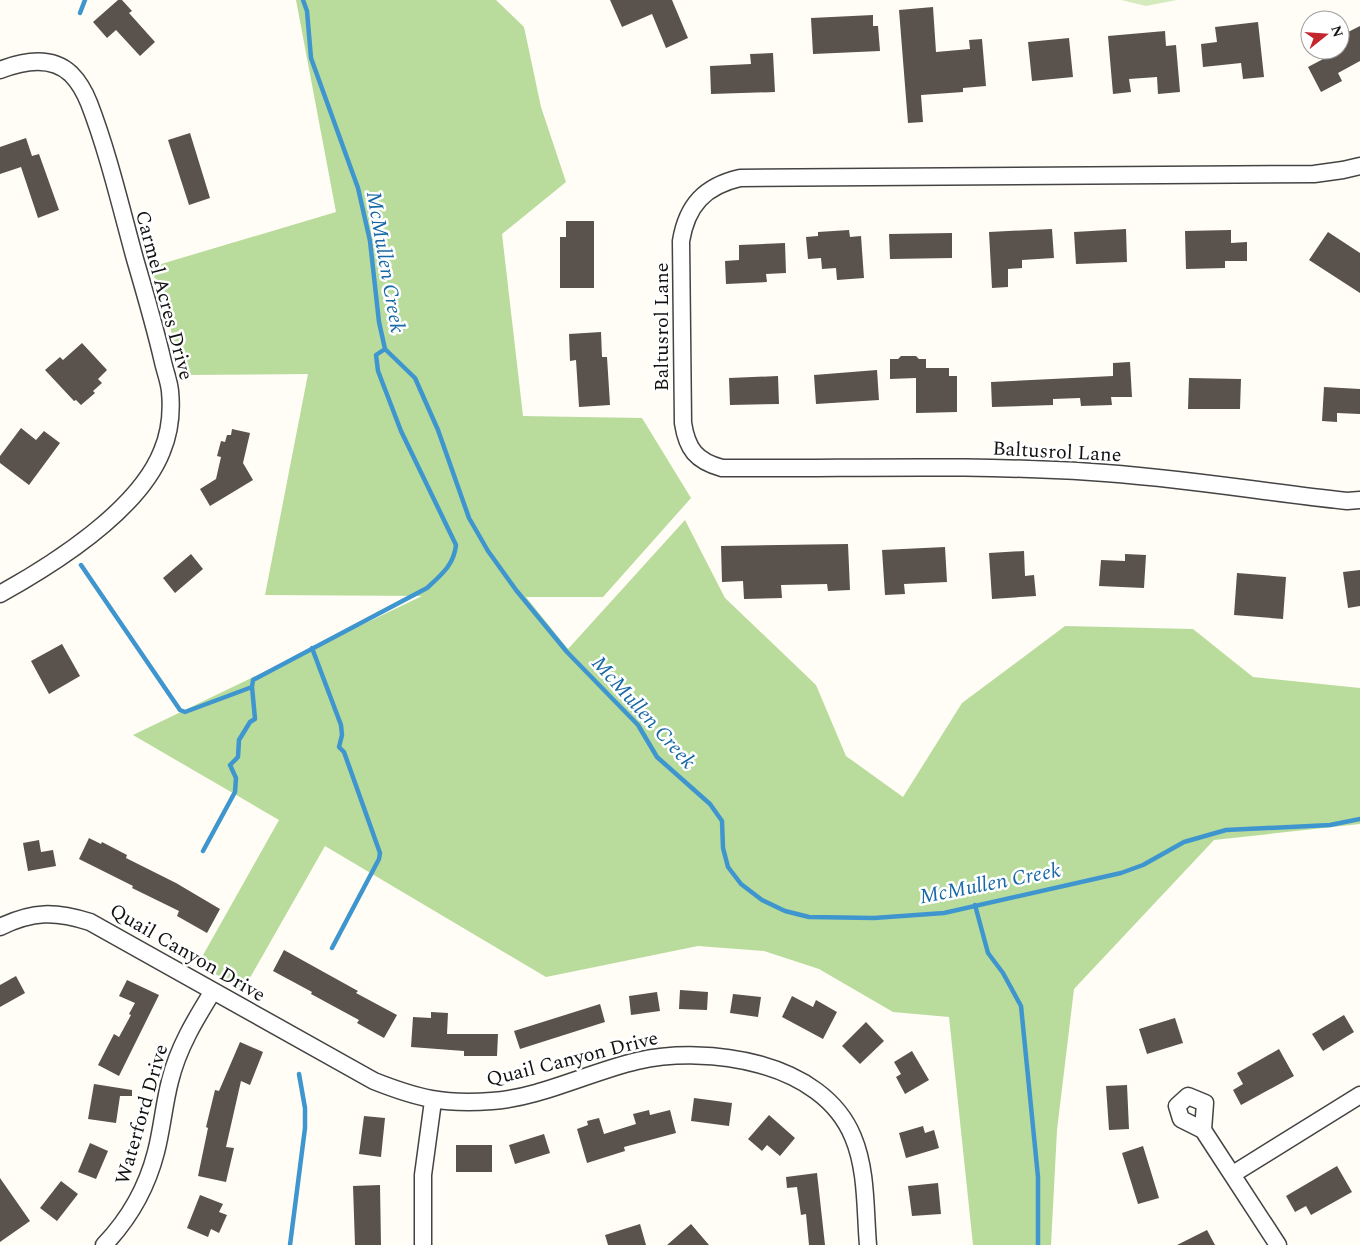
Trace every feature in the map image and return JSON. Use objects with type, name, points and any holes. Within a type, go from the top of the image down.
[{"type":"street","name":"Carmel Acres Drive","points":[[0,70],[28,62],[44,62],[66,70],[84,91],[105,155],[158,340],[170,390],[171,414],[162,453],[136,492],[91,534],[57,559],[0,594]]},
{"type":"street","name":"Baltusrol Lane","points":[[1360,166],[1314,174],[740,178],[726,181],[713,187],[699,198],[690,211],[681,241],[683,423],[689,446],[696,455],[710,465],[722,468],[956,468],[1094,472],[1346,501],[1360,500]]},
{"type":"street","name":"Quail Canyon Drive","points":[[0,927],[40,914],[70,915],[100,926],[374,1081],[406,1094],[433,1101],[461,1103],[525,1096],[611,1068],[639,1061],[675,1056],[728,1058],[785,1073],[806,1084],[826,1099],[836,1109],[854,1138],[861,1164],[868,1245]]},
{"type":"street","name":"Waterford Drive","points":[[104,1245],[126,1220],[146,1182],[156,1154],[170,1080],[180,1051],[193,1023],[213,991]]},
{"type":"street","points":[[1233,1174],[1360,1095]]},
{"type":"street","points":[[423,1245],[423,1175],[433,1101]]},
{"type":"street","points":[[1202,1130],[1233,1174],[1278,1245]]},
{"type":"green space","points":[[296,0],[496,0],[524,27],[541,107],[566,182],[502,234],[523,416],[642,418],[691,498],[603,597],[526,597],[568,649],[685,520],[725,598],[816,685],[846,756],[903,797],[962,703],[1065,626],[1193,629],[1253,677],[1360,688],[1360,824],[1214,840],[1074,989],[1057,1130],[1051,1245],[973,1245],[949,1017],[893,1012],[819,969],[764,951],[698,946],[546,977],[325,846],[243,990],[198,964],[279,820],[133,735],[422,596],[265,595],[308,374],[185,375],[151,267],[336,212]]},
{"type":"green space","points":[[1121,0],[1177,0],[1146,6]]},
{"type":"building","points":[[118,0],[122,0],[132,11],[129,13],[155,42],[140,56],[116,30],[107,38],[93,22]]},
{"type":"building","points":[[610,0],[672,0],[688,38],[666,48],[652,14],[622,27]]},
{"type":"building","points":[[933,7],[936,52],[970,49],[969,40],[982,39],[986,86],[963,88],[963,92],[921,95],[923,122],[908,123],[899,10]]},
{"type":"building","points":[[873,15],[873,26],[878,26],[880,51],[813,54],[811,18]]},
{"type":"building","points":[[1258,22],[1264,77],[1243,79],[1241,63],[1203,67],[1201,44],[1217,42],[1215,27]]},
{"type":"building","points":[[1360,26],[1360,61],[1338,73],[1342,81],[1321,92],[1308,67],[1321,60],[1350,60],[1350,31]]},
{"type":"building","points":[[1165,31],[1166,46],[1176,45],[1180,92],[1158,94],[1157,77],[1129,79],[1131,92],[1113,94],[1108,36]]},
{"type":"building","points":[[1069,38],[1073,77],[1032,81],[1028,42]]},
{"type":"building","points":[[773,53],[775,92],[711,94],[710,66],[751,64],[750,54]]},
{"type":"building","points":[[190,133],[210,198],[189,205],[168,140]]},
{"type":"building","points":[[26,138],[32,156],[39,154],[59,210],[38,218],[21,167],[0,174],[0,147]]},
{"type":"building","points":[[566,221],[594,221],[594,288],[560,288],[560,237],[566,237]]},
{"type":"building","points":[[1052,229],[1054,258],[1022,260],[1022,268],[1008,269],[1008,287],[992,288],[989,232]]},
{"type":"building","points":[[1126,229],[1127,262],[1076,264],[1074,232]]},
{"type":"building","points":[[849,230],[850,237],[861,236],[864,278],[837,280],[836,268],[822,269],[821,258],[808,259],[806,237],[818,236],[818,232]]},
{"type":"building","points":[[1231,230],[1231,243],[1247,242],[1247,261],[1225,261],[1225,268],[1186,269],[1185,231]]},
{"type":"building","points":[[1328,232],[1360,253],[1360,293],[1309,260]]},
{"type":"building","points":[[952,233],[952,258],[890,259],[889,234]]},
{"type":"building","points":[[785,243],[786,273],[766,274],[767,282],[726,284],[725,261],[739,260],[739,245]]},
{"type":"building","points":[[601,332],[602,357],[607,357],[610,405],[579,407],[576,360],[570,361],[569,334]]},
{"type":"building","points":[[82,343],[107,370],[98,379],[102,383],[93,391],[95,393],[81,405],[76,400],[74,401],[45,370],[60,357],[63,360]]},
{"type":"building","points":[[901,356],[916,356],[919,359],[926,359],[926,368],[949,368],[949,376],[957,376],[957,412],[916,413],[916,378],[890,379],[890,359],[898,359]]},
{"type":"building","points":[[1130,362],[1132,397],[1111,397],[1112,405],[1081,406],[1080,398],[1053,399],[1053,405],[992,407],[991,382],[1113,376],[1113,363]]},
{"type":"building","points":[[877,370],[879,400],[816,404],[814,375]]},
{"type":"building","points":[[778,376],[779,404],[730,405],[729,378]]},
{"type":"building","points":[[1189,378],[1241,379],[1240,409],[1188,409]]},
{"type":"building","points":[[1324,387],[1360,389],[1360,414],[1337,413],[1337,422],[1322,421]]},
{"type":"building","points":[[21,428],[36,440],[44,431],[60,443],[29,485],[0,463],[0,456]]},
{"type":"building","points":[[232,429],[250,433],[243,463],[253,480],[210,506],[200,489],[216,479],[221,457],[217,456],[221,441],[225,442],[227,435],[231,435]]},
{"type":"building","points":[[848,544],[850,590],[828,591],[827,584],[781,585],[782,598],[744,599],[743,581],[722,582],[721,546]]},
{"type":"building","points":[[945,547],[947,582],[904,584],[905,594],[885,595],[882,550]]},
{"type":"building","points":[[1024,551],[1025,576],[1034,575],[1036,596],[992,599],[989,553]]},
{"type":"building","points":[[191,554],[203,569],[175,593],[163,578]]},
{"type":"building","points":[[1125,554],[1146,555],[1144,588],[1099,586],[1101,560],[1125,561]]},
{"type":"building","points":[[1360,570],[1360,606],[1348,608],[1343,572]]},
{"type":"building","points":[[1237,573],[1286,577],[1283,619],[1234,615]]},
{"type":"building","points":[[62,644],[80,676],[49,694],[31,661]]},
{"type":"building","points":[[89,838],[101,844],[102,842],[127,855],[126,858],[176,883],[220,909],[207,933],[177,916],[179,911],[79,859]]},
{"type":"building","points":[[39,840],[41,852],[53,850],[56,866],[28,871],[23,843]]},
{"type":"building","points":[[284,950],[397,1015],[384,1038],[357,1023],[359,1020],[273,971]]},
{"type":"building","points":[[16,976],[25,993],[0,1007],[0,985]]},
{"type":"building","points":[[127,980],[159,995],[119,1076],[98,1065],[114,1034],[119,1037],[131,1015],[129,1014],[135,1003],[119,996]]},
{"type":"building","points":[[680,990],[708,992],[707,1010],[679,1009]]},
{"type":"building","points":[[657,992],[660,1011],[631,1015],[629,996]]},
{"type":"building","points":[[733,994],[761,997],[758,1017],[730,1013]]},
{"type":"building","points":[[792,996],[813,1007],[816,1000],[837,1012],[823,1039],[782,1017]]},
{"type":"building","points":[[600,1004],[605,1022],[520,1049],[514,1031]]},
{"type":"building","points":[[431,1012],[448,1013],[447,1034],[498,1034],[497,1056],[464,1056],[464,1051],[411,1047],[413,1017],[431,1018]]},
{"type":"building","points":[[1344,1015],[1354,1032],[1323,1051],[1312,1034]]},
{"type":"building","points":[[1175,1018],[1183,1043],[1147,1054],[1139,1029]]},
{"type":"building","points":[[866,1022],[884,1041],[860,1064],[842,1046]]},
{"type":"building","points":[[240,1042],[263,1052],[250,1085],[241,1081],[226,1147],[234,1148],[226,1182],[198,1176],[208,1128],[206,1127],[215,1090],[219,1091]]},
{"type":"building","points":[[1279,1049],[1294,1076],[1241,1105],[1233,1090],[1243,1084],[1237,1073]]},
{"type":"building","points":[[912,1051],[929,1080],[905,1094],[896,1077],[901,1074],[894,1062]]},
{"type":"building","points":[[94,1084],[132,1090],[132,1096],[120,1096],[116,1123],[88,1119]]},
{"type":"building","points":[[1127,1085],[1129,1129],[1109,1130],[1106,1086]]},
{"type":"building","points":[[694,1098],[732,1103],[729,1126],[691,1121]]},
{"type":"building","points":[[649,1110],[650,1115],[670,1110],[676,1133],[624,1147],[625,1151],[587,1163],[577,1129],[588,1125],[587,1121],[599,1118],[604,1134],[636,1124],[633,1114]]},
{"type":"building","points":[[769,1115],[795,1138],[780,1156],[767,1145],[762,1151],[748,1139]]},
{"type":"building","points":[[364,1116],[385,1118],[381,1157],[359,1154]]},
{"type":"building","points":[[923,1126],[925,1133],[934,1130],[939,1148],[906,1158],[899,1133]]},
{"type":"building","points":[[544,1134],[550,1153],[515,1164],[509,1145]]},
{"type":"building","points":[[90,1143],[108,1151],[96,1179],[78,1172]]},
{"type":"building","points":[[456,1145],[492,1145],[492,1172],[456,1172]]},
{"type":"building","points":[[1143,1146],[1159,1198],[1138,1204],[1122,1153]]},
{"type":"building","points":[[1337,1166],[1352,1192],[1311,1215],[1306,1206],[1295,1212],[1286,1196]]},
{"type":"building","points":[[817,1173],[825,1245],[809,1245],[806,1214],[801,1215],[797,1187],[787,1188],[786,1177]]},
{"type":"building","points":[[0,1178],[30,1221],[0,1242]]},
{"type":"building","points":[[61,1181],[78,1194],[57,1221],[40,1208]]},
{"type":"building","points":[[938,1183],[941,1214],[912,1216],[908,1186]]},
{"type":"building","points":[[380,1185],[381,1245],[355,1245],[353,1186]]},
{"type":"building","points":[[200,1195],[223,1204],[219,1212],[227,1215],[219,1233],[211,1229],[208,1237],[187,1228]]},
{"type":"building","points":[[640,1224],[646,1245],[608,1245],[605,1235]]},
{"type":"building","points":[[691,1224],[709,1245],[667,1245]]},
{"type":"building","points":[[1207,1230],[1215,1245],[1177,1245]]},
{"type":"waterway","points":[[80,13],[85,0]]},
{"type":"waterway","name":"McMullen Creek","points":[[303,0],[307,11],[311,58],[358,188],[370,241],[379,322],[385,349],[415,378],[438,430],[469,518],[488,551],[516,590],[567,652],[638,725],[657,757],[710,804],[722,821],[723,848],[728,867],[741,884],[762,900],[785,911],[809,917],[874,918],[944,913],[1121,873],[1143,865],[1184,842],[1226,830],[1330,825],[1360,819]]},
{"type":"waterway","points":[[203,851],[235,792],[236,778],[230,765],[238,757],[239,740],[250,722],[255,719],[253,680],[427,588],[446,569],[453,558],[456,545],[401,431],[378,371],[376,355],[385,349]]},
{"type":"waterway","points":[[81,565],[180,710],[185,712],[252,687]]},
{"type":"waterway","points":[[312,648],[341,725],[342,735],[339,747],[344,752],[380,853],[379,859],[332,948]]},
{"type":"waterway","points":[[975,905],[988,953],[1003,973],[1021,1006],[1038,1177],[1038,1245]]},
{"type":"waterway","points":[[290,1245],[305,1128],[305,1108],[299,1074]]}]
